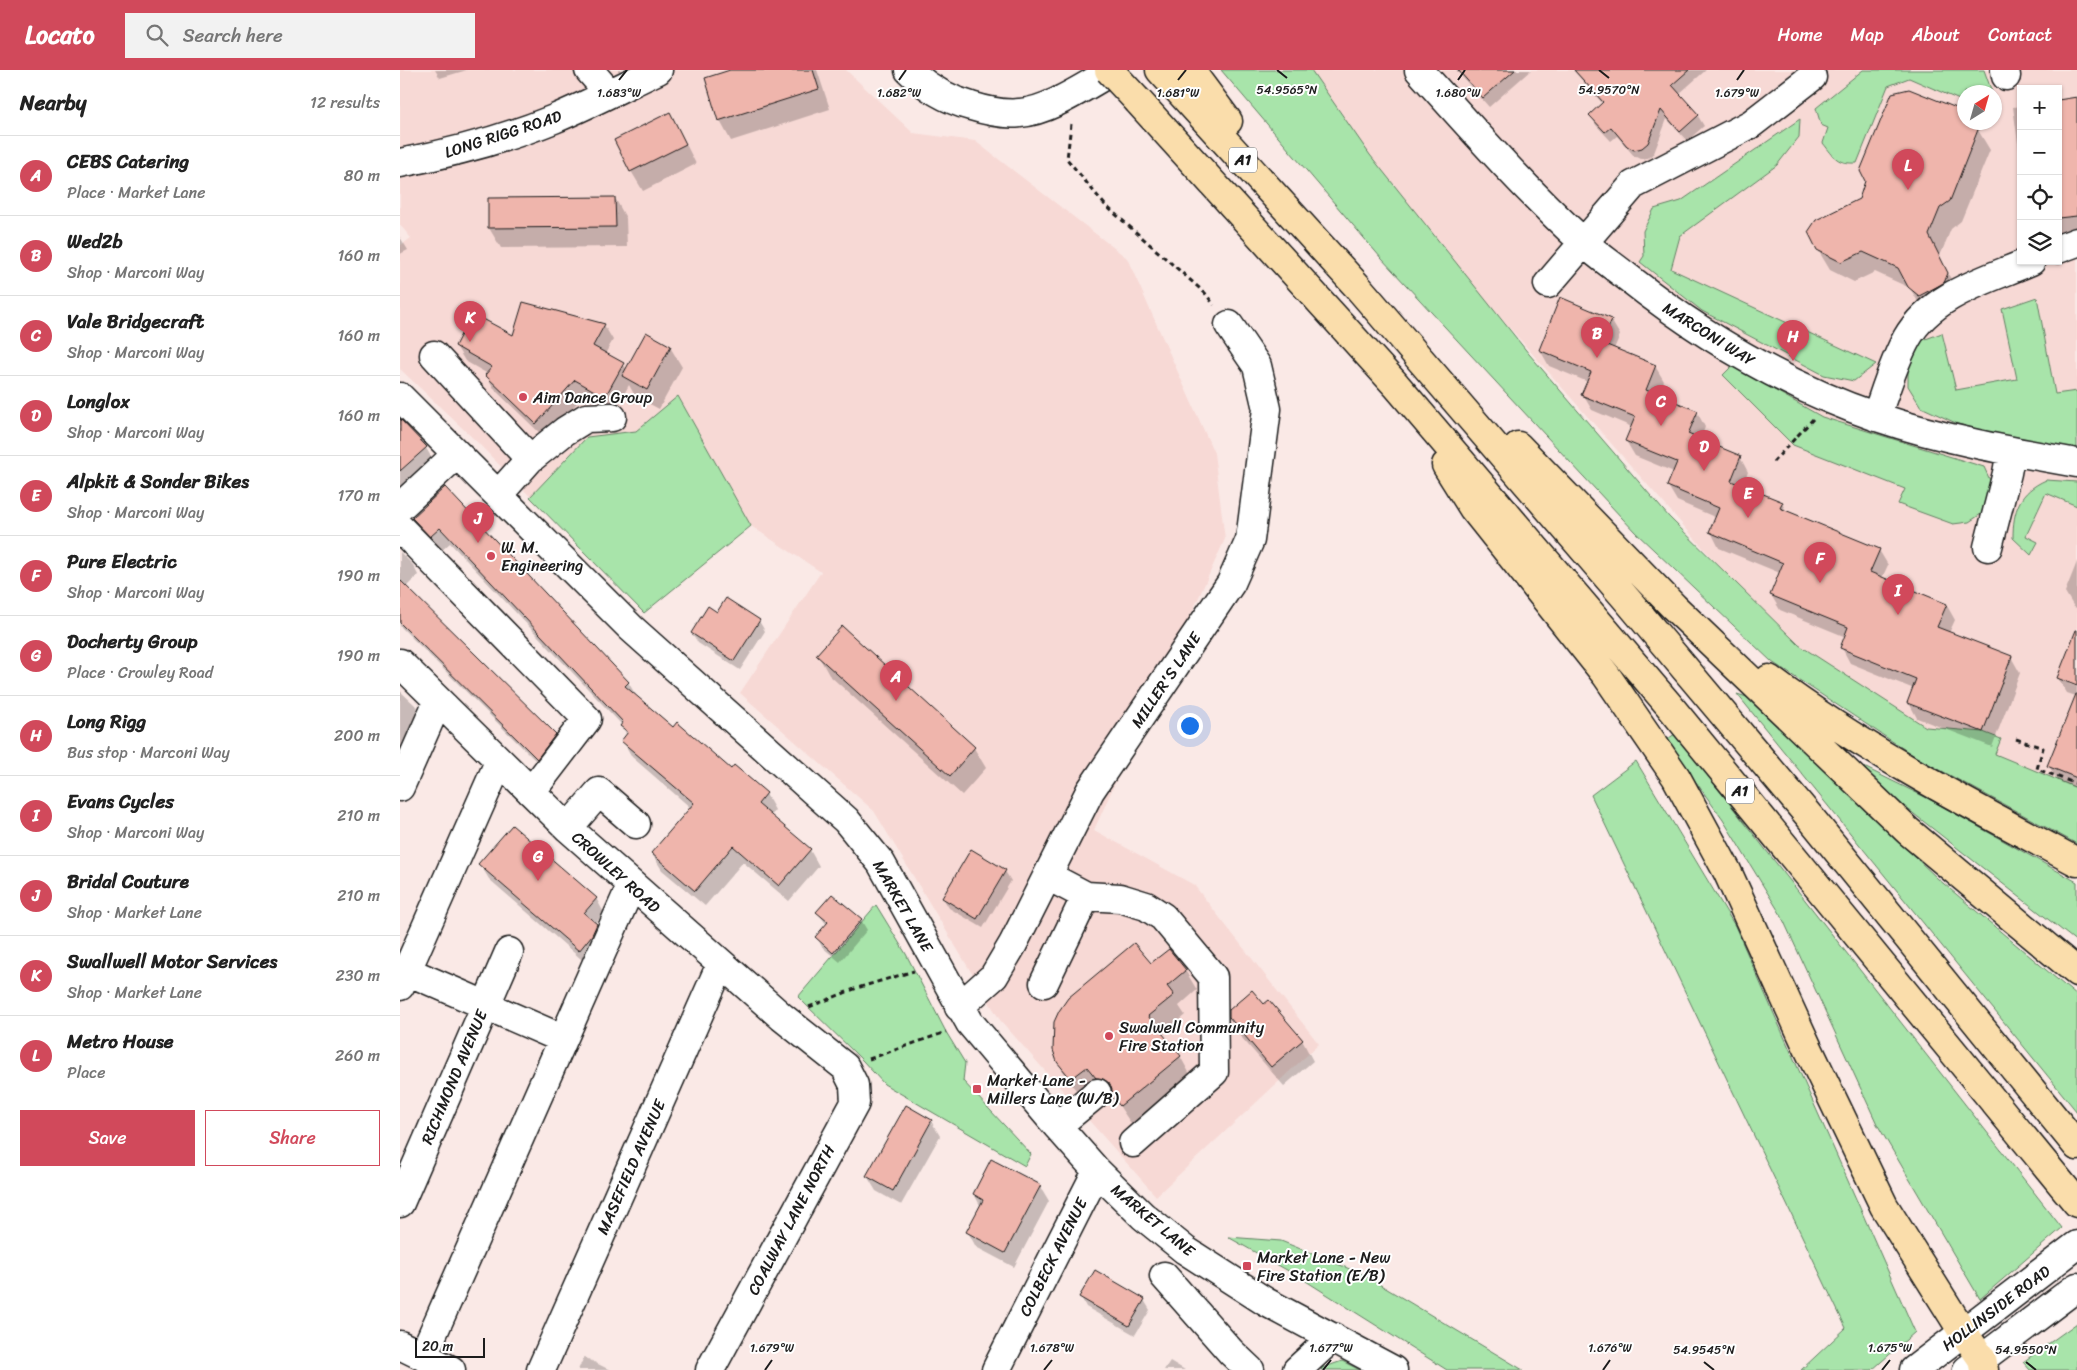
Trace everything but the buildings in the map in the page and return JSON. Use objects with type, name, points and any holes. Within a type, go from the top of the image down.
[{"type":"highway","name":"A1","points":[[1109,70],[1396,385],[1675,711],[2077,1203]]},
{"type":"highway","name":"A1","points":[[1177,73],[1316,239],[1445,387],[1814,822],[2077,1146]]},
{"type":"highway","points":[[1396,385],[1473,508],[1606,675],[1676,777],[1727,871],[1806,1046],[1884,1206],[1963,1332],[1977,1366]]},
{"type":"highway","points":[[1445,387],[1516,445],[1674,607],[1908,831],[2077,972]]},
{"type":"highway","points":[[1674,607],[1803,704],[1937,786],[2077,862]]},
{"type":"street","points":[[589,70],[609,93]]},
{"type":"street","name":"LONG RIGG ROAD","points":[[400,163],[433,157],[510,135],[554,119],[658,70]]},
{"type":"street","points":[[908,70],[936,92],[956,102],[1001,114],[1022,113],[1049,105],[1114,70]]},
{"type":"street","name":"MARCONI WAY","points":[[1419,70],[1489,149],[1583,242],[1662,305],[1724,346],[1771,372],[1876,417],[1940,437],[2077,463]]},
{"type":"street","points":[[1548,284],[1633,185],[1751,124],[1812,76]]},
{"type":"street","points":[[2062,248],[2077,242]]},
{"type":"street","points":[[1876,417],[1906,340],[1917,323],[1946,298],[2022,265]]},
{"type":"street","name":"MILLER'S LANE","points":[[965,1015],[994,976],[1013,944],[1090,791],[1231,583],[1250,540],[1267,409],[1257,366],[1229,325]]},
{"type":"street","points":[[434,354],[530,459]]},
{"type":"street","name":"MARKET LANE","points":[[400,397],[631,628],[846,820],[881,863],[965,1015],[1057,1126],[1143,1216],[1185,1250],[1266,1302],[1333,1336],[1393,1370]]},
{"type":"street","points":[[498,495],[530,459],[566,431],[586,418],[612,417]]},
{"type":"street","points":[[1988,547],[2011,451]]},
{"type":"street","points":[[400,507],[457,454]]},
{"type":"street","points":[[400,528],[587,720],[530,792]]},
{"type":"street","name":"CROWLEY ROAD","points":[[400,663],[530,792],[631,886],[782,1018],[845,1067]]},
{"type":"street","points":[[400,787],[438,701]]},
{"type":"street","points":[[499,762],[403,979],[486,1005],[563,1039]]},
{"type":"street","points":[[568,828],[599,792],[636,824]]},
{"type":"street","points":[[1048,876],[1086,896],[1120,898],[1146,906],[1163,917],[1213,977],[1214,1072],[1132,1142]]},
{"type":"street","points":[[451,1370],[412,1351],[563,1039],[631,886]]},
{"type":"street","points":[[1044,983],[1086,896]]},
{"type":"street","name":"RICHMOND AVENUE","points":[[400,1203],[509,952]]},
{"type":"street","name":"MASEFIELD AVENUE","points":[[541,1370],[721,964]]},
{"type":"street","name":"COALWAY LANE NORTH","points":[[710,1370],[855,1103],[854,1085],[845,1067]]},
{"type":"street","points":[[1057,1126],[1097,1093]]},
{"type":"street","name":"COLBECK AVENUE","points":[[996,1370],[1097,1170]]},
{"type":"street","name":"HOLLINSIDE ROAD","points":[[1914,1370],[2077,1245]]},
{"type":"street","points":[[1164,1276],[1250,1370]]},
{"type":"street","name":"HOLLINSIDE ROAD","points":[[1977,1366],[2077,1287]]},
{"type":"street","points":[[1297,1370],[1333,1336]]},
{"type":"path","points":[[1076,91],[1067,159],[1105,205],[1205,293],[1229,325]]},
{"type":"path","points":[[1773,462],[1832,399]]},
{"type":"path","points":[[2016,739],[2043,748],[2038,769],[2077,784]]},
{"type":"path","points":[[782,1018],[856,988],[936,964]]},
{"type":"path","points":[[845,1067],[965,1015]]},
{"type":"shaded area","points":[[400,70],[846,70],[913,133],[975,141],[1127,258],[1214,453],[1225,539],[1094,830],[1194,885],[1319,1044],[1156,1196],[1000,1020],[874,811],[740,693],[821,572],[751,526],[644,613],[477,442],[400,369],[400,246],[411,238],[400,225]]},
{"type":"shaded area","points":[[1283,70],[2077,70],[2077,833],[1798,656]]},
{"type":"green space","points":[[1221,70],[1311,70],[1370,155],[1529,354],[1669,517],[1799,645],[1926,727],[1983,732],[2001,739],[1995,754],[2077,788],[2077,844],[1916,757],[1772,662],[1635,532],[1381,258]]},
{"type":"green space","points":[[1863,70],[1984,70],[1989,85],[1957,85],[1957,99],[1909,78],[1888,86],[1857,163],[1837,159],[1823,143],[1828,128],[1821,125],[1816,108]]},
{"type":"green space","points":[[1800,119],[1799,137],[1777,165],[1680,236],[1671,269],[1876,364],[1854,381],[1824,375],[1702,311],[1640,262],[1644,256],[1643,231],[1654,209],[1681,201]]},
{"type":"green space","points":[[2037,297],[2055,394],[2077,391],[2077,450],[2047,448],[1958,424],[1921,407],[1908,386],[1908,365],[1923,340],[1942,333],[1956,390],[2017,379],[2002,309]]},
{"type":"green space","points":[[1732,366],[1822,417],[1984,467],[1994,489],[1984,512],[1969,522],[1953,524],[1898,504],[1905,489],[1793,445],[1723,375]]},
{"type":"green space","points":[[678,396],[751,526],[644,613],[530,497],[587,437],[636,431]]},
{"type":"green space","points":[[2046,480],[2077,482],[2077,506],[2046,493],[2026,536],[2038,542],[2031,555],[2013,538],[2014,519],[2019,503],[2024,496],[2029,490]]},
{"type":"green space","points":[[1737,694],[1747,697],[1937,878],[2077,996],[2077,1112]]},
{"type":"green space","points":[[1675,734],[2062,1228],[1980,1299],[1877,1124],[1781,915],[1723,820],[1666,740]]},
{"type":"green space","points":[[1636,761],[1735,926],[1915,1332],[1872,1370],[1801,1370],[1846,1328],[1591,795]]},
{"type":"green space","points":[[1864,767],[1929,799],[2077,882],[2077,942],[1872,781]]},
{"type":"green space","points":[[876,905],[906,954],[946,1032],[965,1063],[963,1081],[1031,1154],[1025,1166],[884,1084],[798,997]]},
{"type":"green space","points":[[1228,1237],[1281,1241],[1362,1274],[1523,1370],[1447,1370],[1301,1278]]},
{"type":"green space","points":[[2077,1323],[2077,1370],[2030,1370],[2023,1362]]},
{"type":"green space","points":[[1342,1361],[1360,1370],[1321,1370],[1322,1368]]},
{"type":"place","name":"Metro House","points":[[1908,190]]},
{"type":"place","name":"Swallwell Motor Services","points":[[470,342]]},
{"type":"place","name":"Wed2b","points":[[1597,358]]},
{"type":"place","name":"Long Rigg","points":[[1793,361]]},
{"type":"place","name":"Aim Dance Group","points":[[523,397]]},
{"type":"place","name":"Vale Bridgecraft","points":[[1661,426]]},
{"type":"place","name":"Longlox","points":[[1704,471]]},
{"type":"place","name":"Alpkit & Sonder Bikes","points":[[1748,518]]},
{"type":"place","name":"Bridal Couture","points":[[478,543]]},
{"type":"place","name":"W. M. Engineering","points":[[491,556]]},
{"type":"place","name":"Pure Electric","points":[[1820,583]]},
{"type":"place","name":"Evans Cycles","points":[[1898,615]]},
{"type":"place","name":"CEBS Catering","points":[[896,701]]},
{"type":"place","name":"Docherty Group","points":[[538,881]]},
{"type":"place","name":"Swalwell Community Fire Station","points":[[1109,1036]]},
{"type":"place","name":"Market Lane - Millers Lane (W/B)","points":[[977,1089]]},
{"type":"place","name":"Market Lane - New Fire Station (E/B)","points":[[1247,1266]]}]
